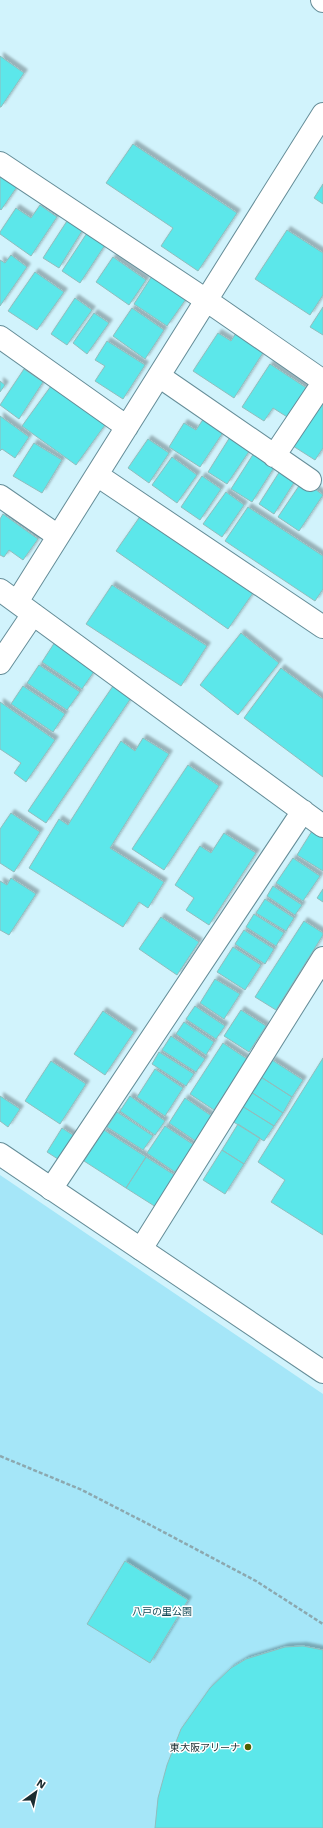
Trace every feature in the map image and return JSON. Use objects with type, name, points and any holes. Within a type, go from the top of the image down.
[{"type":"street","points":[[0,663],[58,536],[323,114]]},
{"type":"street","points":[[0,164],[206,300],[323,382],[274,456]]},
{"type":"street","points":[[0,337],[127,427]]},
{"type":"street","points":[[159,376],[310,480]]},
{"type":"street","points":[[97,475],[323,627]]},
{"type":"street","points":[[0,496],[58,536]]},
{"type":"street","points":[[0,590],[323,826]]},
{"type":"street","points":[[51,1190],[303,812]]},
{"type":"street","points":[[141,1249],[323,958]]},
{"type":"street","points":[[0,1154],[51,1190],[323,1372]]},
{"type":"path","points":[[0,1456],[82,1490],[154,1527],[256,1581],[323,1624]]},
{"type":"green space","name":"八戸の里公園","points":[[0,1175],[323,1394],[323,1828],[0,1828]]},
{"type":"building","points":[[0,56],[24,73],[1,107],[0,107]]},
{"type":"building","points":[[133,144],[237,213],[198,271],[161,246],[173,228],[106,183]]},
{"type":"building","points":[[0,171],[19,184],[1,210],[0,209]]},
{"type":"building","points":[[323,184],[323,204],[314,198]]},
{"type":"building","points":[[40,205],[57,217],[31,256],[0,234],[0,232],[16,208],[31,218]]},
{"type":"building","points":[[67,221],[82,231],[59,268],[43,258]]},
{"type":"building","points":[[287,230],[323,253],[323,295],[310,315],[255,279]]},
{"type":"building","points":[[87,233],[105,245],[80,283],[62,271]]},
{"type":"building","points":[[11,255],[27,267],[0,306],[0,260],[5,263]]},
{"type":"building","points":[[113,257],[146,280],[129,305],[96,282]]},
{"type":"building","points":[[35,272],[64,292],[37,330],[8,311]]},
{"type":"building","points":[[152,276],[186,299],[167,326],[134,304]]},
{"type":"building","points":[[75,298],[92,310],[67,345],[51,334]]},
{"type":"building","points":[[323,307],[323,335],[310,327]]},
{"type":"building","points":[[132,308],[164,330],[145,359],[113,336]]},
{"type":"building","points":[[94,313],[109,323],[87,354],[73,343]]},
{"type":"building","points":[[238,330],[266,348],[234,398],[193,371],[218,333],[231,341]]},
{"type":"building","points":[[107,341],[145,365],[123,399],[95,381],[105,366],[95,360]]},
{"type":"building","points":[[270,364],[311,391],[292,420],[273,408],[264,421],[242,407]]},
{"type":"building","points":[[24,369],[43,382],[19,419],[0,405]]},
{"type":"building","points":[[0,381],[5,385],[0,392]]},
{"type":"building","points":[[51,386],[105,425],[76,465],[22,426]]},
{"type":"building","points":[[323,399],[323,448],[315,460],[293,446]]},
{"type":"building","points":[[0,416],[29,437],[15,458],[2,449],[0,451]]},
{"type":"building","points":[[204,418],[224,431],[200,467],[169,447],[184,423],[196,430]]},
{"type":"building","points":[[230,437],[250,450],[227,484],[208,472]]},
{"type":"building","points":[[148,439],[169,453],[149,483],[128,468]]},
{"type":"building","points":[[34,443],[62,460],[42,493],[13,476]]},
{"type":"building","points":[[254,453],[275,466],[252,502],[231,489]]},
{"type":"building","points":[[172,457],[197,475],[177,503],[152,485]]},
{"type":"building","points":[[280,471],[295,481],[274,514],[259,504]]},
{"type":"building","points":[[202,476],[221,489],[200,520],[181,507]]},
{"type":"building","points":[[303,480],[323,495],[299,531],[278,517]]},
{"type":"building","points":[[226,492],[244,505],[222,537],[203,524]]},
{"type":"building","points":[[248,507],[323,556],[323,589],[315,601],[225,541]]},
{"type":"building","points":[[3,514],[38,539],[23,560],[9,550],[4,557],[0,555],[0,519]]},
{"type":"building","points":[[141,515],[253,593],[228,629],[116,551]]},
{"type":"building","points":[[112,585],[207,646],[181,686],[86,624]]},
{"type":"building","points":[[241,633],[279,663],[238,715],[200,685]]},
{"type":"building","points":[[55,642],[95,670],[82,689],[42,662]]},
{"type":"building","points":[[39,665],[80,692],[67,710],[27,683]]},
{"type":"building","points":[[281,668],[323,699],[323,777],[244,718]]},
{"type":"building","points":[[23,686],[65,714],[53,732],[11,704]]},
{"type":"building","points":[[113,686],[131,698],[46,823],[28,811]]},
{"type":"building","points":[[0,702],[55,740],[26,782],[14,773],[21,763],[0,749]]},
{"type":"building","points":[[143,738],[169,754],[110,848],[164,882],[148,908],[139,902],[123,927],[29,868],[59,819],[68,825],[121,741],[135,751]]},
{"type":"building","points":[[188,765],[219,786],[164,870],[132,849]]},
{"type":"building","points":[[11,813],[40,832],[14,872],[0,863],[0,829]]},
{"type":"building","points":[[312,831],[323,838],[323,871],[297,855]]},
{"type":"building","points":[[224,833],[256,853],[209,925],[186,910],[194,898],[175,885],[200,846],[211,853]]},
{"type":"building","points":[[293,858],[320,876],[303,901],[276,883]]},
{"type":"building","points":[[11,878],[36,894],[9,935],[0,930],[0,881],[7,885]]},
{"type":"building","points":[[273,886],[302,905],[295,915],[267,896]]},
{"type":"building","points":[[323,889],[323,902],[317,898]]},
{"type":"building","points":[[265,899],[294,918],[286,931],[256,913]]},
{"type":"building","points":[[254,914],[284,933],[276,946],[246,927]]},
{"type":"building","points":[[161,917],[199,942],[177,975],[139,949]]},
{"type":"building","points":[[304,921],[323,933],[323,935],[276,1010],[255,997]]},
{"type":"building","points":[[244,930],[274,949],[265,964],[235,944]]},
{"type":"building","points":[[233,947],[261,965],[245,990],[217,972]]},
{"type":"building","points":[[215,979],[240,994],[224,1019],[200,1003]]},
{"type":"building","points":[[195,1006],[225,1026],[216,1039],[186,1019]]},
{"type":"building","points":[[241,1010],[266,1026],[249,1052],[224,1036]]},
{"type":"building","points":[[103,1011],[134,1032],[105,1075],[74,1054]]},
{"type":"building","points":[[184,1022],[214,1042],[206,1055],[176,1034]]},
{"type":"building","points":[[171,1036],[205,1059],[196,1072],[162,1050]]},
{"type":"building","points":[[223,1043],[247,1059],[214,1110],[190,1094]]},
{"type":"building","points":[[159,1052],[194,1074],[186,1086],[152,1064]]},
{"type":"building","points":[[323,1058],[323,1235],[271,1202],[285,1180],[258,1162]]},
{"type":"building","points":[[272,1060],[303,1080],[292,1097],[261,1077]]},
{"type":"building","points":[[51,1061],[86,1084],[60,1124],[25,1101]]},
{"type":"building","points":[[155,1069],[183,1088],[165,1116],[137,1097]]},
{"type":"building","points":[[261,1077],[292,1097],[283,1113],[251,1092]]},
{"type":"building","points":[[251,1092],[283,1113],[274,1126],[242,1106]]},
{"type":"building","points":[[0,1096],[20,1109],[8,1127],[0,1121]]},
{"type":"building","points":[[130,1096],[165,1121],[155,1135],[120,1111]]},
{"type":"building","points":[[185,1098],[213,1117],[197,1142],[169,1123]]},
{"type":"building","points":[[242,1106],[274,1126],[264,1141],[232,1121]]},
{"type":"building","points":[[117,1112],[153,1136],[143,1150],[107,1127]]},
{"type":"building","points":[[238,1124],[260,1138],[244,1164],[222,1150]]},
{"type":"building","points":[[165,1126],[194,1145],[175,1172],[147,1153]]},
{"type":"building","points":[[62,1128],[76,1137],[61,1161],[47,1152]]},
{"type":"building","points":[[104,1130],[146,1157],[126,1188],[84,1161]]},
{"type":"building","points":[[222,1150],[244,1164],[225,1194],[203,1180]]},
{"type":"building","points":[[146,1157],[176,1176],[156,1207],[126,1188]]},
{"type":"building","points":[[125,1561],[188,1600],[150,1663],[87,1624]]},
{"type":"building","name":"東大阪アリーナ","points":[[303,1646],[323,1650],[323,1828],[155,1828],[158,1798],[167,1765],[181,1729],[210,1688],[231,1668],[246,1659],[285,1647]]},
{"type":"place","name":"東大阪アリーナ","points":[[248,1747]]}]
